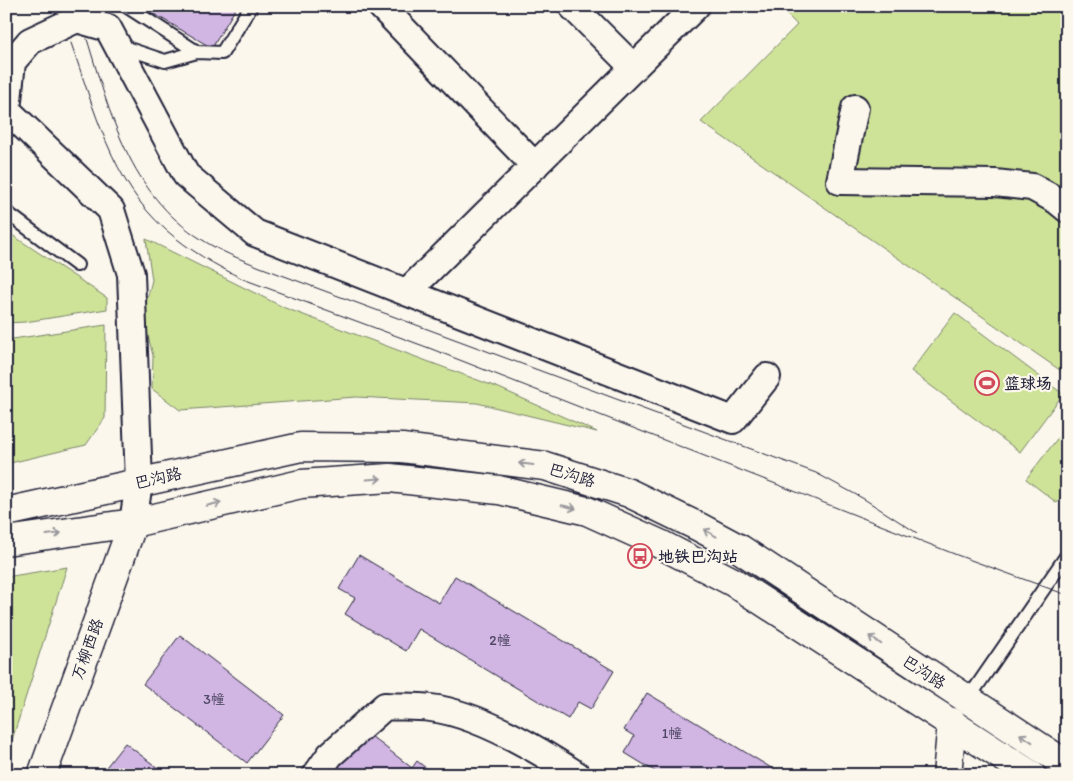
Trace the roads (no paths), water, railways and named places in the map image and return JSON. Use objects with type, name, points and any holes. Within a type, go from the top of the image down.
[{"type":"main road","name":"巴沟路","points":[[6,512],[301,447],[402,448],[545,466],[629,493],[740,549],[1067,765]]},
{"type":"main road","name":"巴沟路","points":[[6,541],[133,523],[301,484],[390,478],[499,490],[586,511],[660,544],[733,582],[952,722],[1031,775]]},
{"type":"main road","name":"万柳西路","points":[[42,775],[133,523]]},
{"type":"main road","points":[[947,775],[952,722]]},
{"type":"street","points":[[380,6],[535,166]]},
{"type":"street","points":[[572,6],[634,68]]},
{"type":"street","points":[[408,292],[696,6]]},
{"type":"street","points":[[133,523],[139,482],[131,274],[111,210],[8,110],[12,62],[30,41],[77,19],[108,28],[186,175],[255,233],[733,420],[767,377]]},
{"type":"street","points":[[855,108],[840,182],[996,183],[1032,188],[1056,200],[1067,209]]},
{"type":"street","points":[[316,775],[330,755],[385,706],[432,708],[480,722],[538,749],[578,775]]},
{"type":"lane","points":[[126,6],[197,52]]},
{"type":"lane","points":[[118,46],[165,61],[197,52],[222,53],[252,6]]},
{"type":"lane","points":[[6,212],[77,265]]},
{"type":"lane","points":[[952,722],[1067,555]]},
{"type":"tram line","points":[[87,39],[114,123],[140,176],[156,199],[177,221],[201,239],[260,267],[816,473],[864,499],[917,533]]},
{"type":"tram line","points":[[71,43],[107,143],[118,167],[132,190],[147,211],[166,230],[193,251],[222,268],[243,279],[429,348],[957,555],[1067,595]]},
{"type":"place","name":"篮球场","points":[[987,383]]},
{"type":"place","name":"地铁巴沟站","points":[[640,556]]}]
